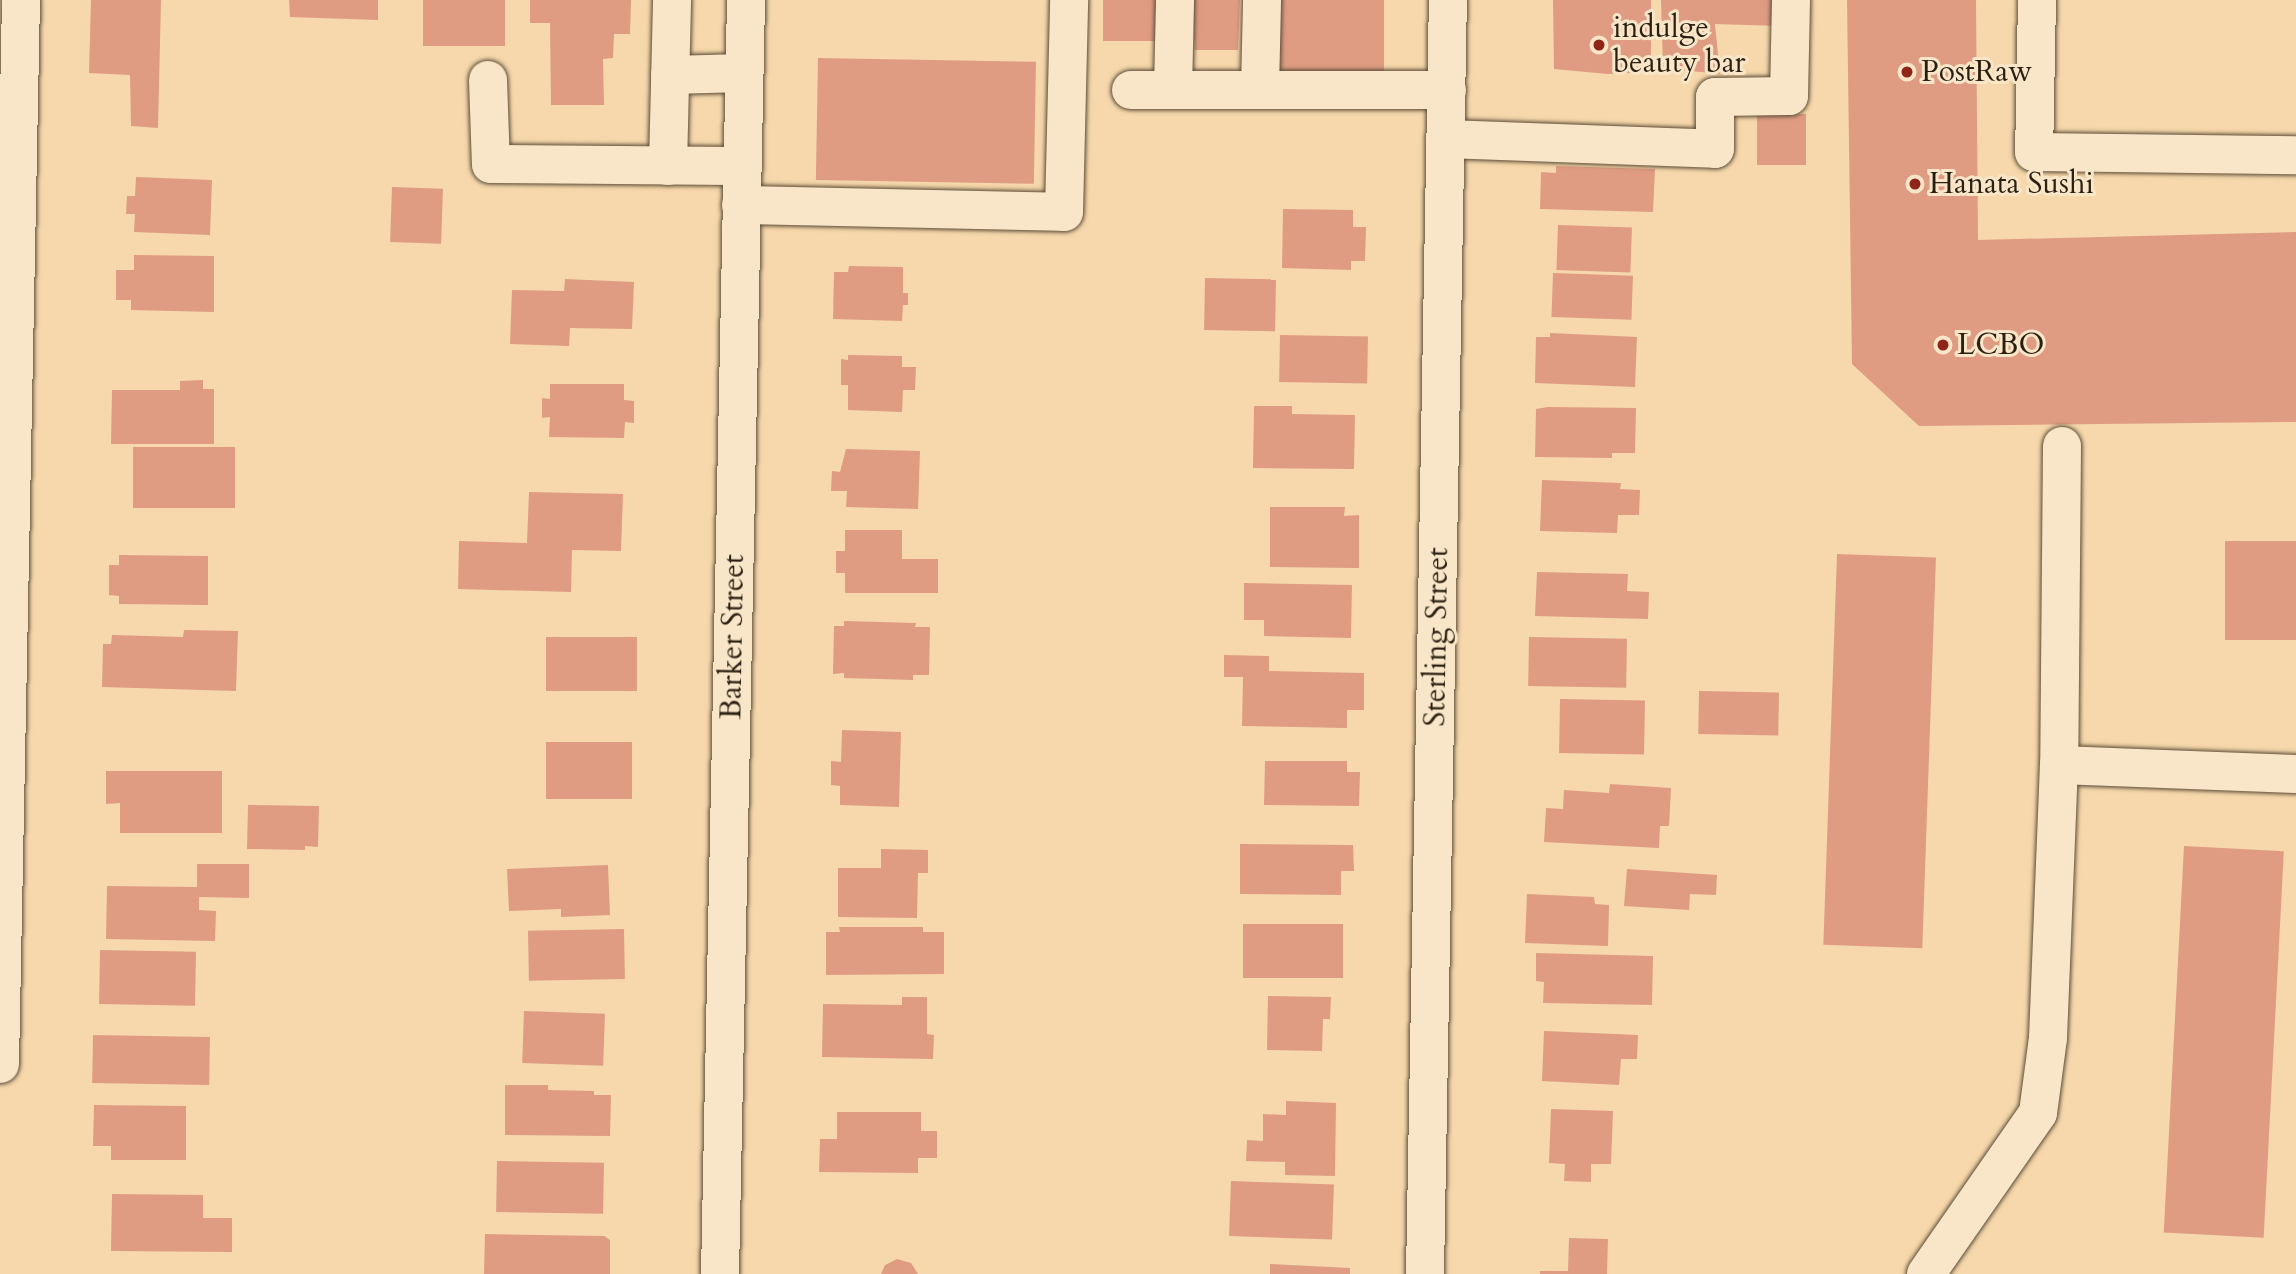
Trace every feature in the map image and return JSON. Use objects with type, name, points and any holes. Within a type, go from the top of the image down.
[{"type":"street","points":[[0,1064],[21,0]]},
{"type":"street","points":[[668,166],[672,0]]},
{"type":"street","name":"Barker Street","points":[[720,1274],[746,0]]},
{"type":"street","points":[[741,205],[1064,212],[1069,0]]},
{"type":"street","points":[[1173,90],[1175,0]]},
{"type":"street","points":[[1260,90],[1262,0]]},
{"type":"street","name":"Sterling Street","points":[[1425,1274],[1448,0]]},
{"type":"street","points":[[1446,139],[1715,149],[1715,97],[1789,96],[1791,0]]},
{"type":"street","points":[[2037,0],[2034,152],[2296,155]]},
{"type":"street","points":[[670,75],[744,73]]},
{"type":"street","points":[[488,80],[491,164],[742,166]]},
{"type":"street","points":[[1131,90],[1447,90]]},
{"type":"street","points":[[1926,1274],[2038,1113],[2048,1038],[2059,765],[2062,446]]},
{"type":"street","points":[[2059,765],[2296,774]]},
{"type":"building","points":[[91,0],[161,0],[158,128],[131,126],[130,75],[89,73]]},
{"type":"building","points":[[289,0],[378,0],[378,20],[290,17]]},
{"type":"building","points":[[423,0],[505,0],[505,46],[423,46]]},
{"type":"building","points":[[530,0],[631,0],[630,34],[614,34],[613,58],[603,59],[604,105],[551,105],[550,23],[530,23]]},
{"type":"building","points":[[1103,0],[1158,0],[1158,41],[1103,41]]},
{"type":"building","points":[[1184,0],[1240,0],[1238,50],[1195,50],[1193,22]]},
{"type":"building","points":[[1277,0],[1384,0],[1384,77],[1277,77]]},
{"type":"building","points":[[1553,0],[1651,0],[1651,72],[1608,74],[1554,69]]},
{"type":"building","points":[[1661,0],[1782,0],[1783,26],[1715,24],[1720,74],[1663,68]]},
{"type":"building","points":[[1847,0],[1976,0],[1978,240],[2296,232],[2296,422],[1919,426],[1852,364]]},
{"type":"building","points":[[818,58],[1036,62],[1034,184],[816,180]]},
{"type":"building","points":[[1757,114],[1806,114],[1806,165],[1757,165]]},
{"type":"building","points":[[1556,166],[1655,169],[1653,212],[1540,209],[1541,172],[1556,173]]},
{"type":"building","points":[[136,177],[212,180],[210,235],[134,232],[135,214],[126,214],[127,196],[135,196]]},
{"type":"building","points":[[392,187],[443,189],[441,244],[390,242]]},
{"type":"building","points":[[1283,209],[1353,210],[1353,227],[1366,227],[1365,261],[1351,261],[1351,270],[1282,268]]},
{"type":"building","points":[[1558,225],[1632,228],[1630,273],[1556,270]]},
{"type":"building","points":[[134,255],[214,256],[214,312],[131,310],[131,300],[116,300],[116,270],[134,270]]},
{"type":"building","points":[[849,266],[903,267],[903,293],[908,293],[908,305],[903,305],[902,321],[833,319],[834,272],[848,272]]},
{"type":"building","points":[[1553,273],[1633,276],[1631,320],[1551,317]]},
{"type":"building","points":[[1205,278],[1276,279],[1275,331],[1204,330]]},
{"type":"building","points":[[565,279],[634,282],[632,329],[570,328],[569,346],[510,344],[512,290],[564,291]]},
{"type":"building","points":[[1550,333],[1637,337],[1635,387],[1535,383],[1536,337],[1550,337]]},
{"type":"building","points":[[1280,335],[1368,337],[1367,384],[1279,382]]},
{"type":"building","points":[[848,355],[902,356],[902,367],[916,367],[915,390],[903,390],[902,412],[848,410],[848,385],[841,385],[841,359],[848,360]]},
{"type":"building","points":[[203,380],[203,389],[214,389],[214,444],[111,444],[112,390],[180,390],[180,381]]},
{"type":"building","points":[[550,384],[624,384],[624,400],[634,401],[634,423],[625,422],[624,438],[549,437],[550,417],[542,418],[542,398],[550,399]]},
{"type":"building","points":[[1254,406],[1292,406],[1292,414],[1355,415],[1354,469],[1253,468]]},
{"type":"building","points":[[1636,408],[1635,453],[1612,453],[1612,458],[1535,457],[1536,409]]},
{"type":"building","points":[[133,447],[235,447],[235,508],[133,508]]},
{"type":"building","points":[[846,449],[920,451],[918,509],[846,507],[847,491],[831,491],[832,471],[840,472]]},
{"type":"building","points":[[1542,480],[1621,483],[1620,489],[1640,490],[1639,515],[1618,515],[1617,533],[1540,531]]},
{"type":"building","points":[[529,492],[623,494],[621,551],[572,550],[571,592],[458,589],[459,541],[527,543]]},
{"type":"building","points":[[1270,507],[1345,507],[1344,516],[1359,515],[1359,568],[1270,567]]},
{"type":"building","points":[[845,530],[902,530],[902,559],[938,559],[938,593],[845,593],[845,573],[836,573],[836,551],[845,551]]},
{"type":"building","points":[[2225,541],[2296,541],[2296,640],[2225,640]]},
{"type":"building","points":[[1837,554],[1936,557],[1922,948],[1823,945]]},
{"type":"building","points":[[119,555],[208,556],[208,605],[119,604],[119,596],[109,595],[109,565],[119,565]]},
{"type":"building","points":[[1537,572],[1628,574],[1627,591],[1649,592],[1648,619],[1535,616]]},
{"type":"building","points":[[1244,583],[1352,585],[1351,638],[1264,636],[1264,620],[1244,620]]},
{"type":"building","points":[[844,621],[916,623],[915,627],[930,627],[929,675],[913,675],[913,680],[844,678],[844,673],[833,674],[834,626],[844,626]]},
{"type":"building","points":[[184,630],[238,631],[236,691],[102,687],[103,644],[111,644],[112,635],[183,637]]},
{"type":"building","points":[[546,637],[637,637],[637,691],[546,691]]},
{"type":"building","points":[[1529,637],[1627,639],[1626,688],[1528,686]]},
{"type":"building","points":[[1224,655],[1269,656],[1269,671],[1364,673],[1364,710],[1347,710],[1347,728],[1242,726],[1243,677],[1224,677]]},
{"type":"building","points":[[1699,691],[1779,692],[1778,735],[1698,734]]},
{"type":"building","points":[[1560,699],[1645,700],[1644,754],[1559,753]]},
{"type":"building","points":[[842,730],[901,732],[899,807],[840,805],[840,786],[831,785],[831,761],[841,762]]},
{"type":"building","points":[[546,742],[632,742],[632,799],[546,799]]},
{"type":"building","points":[[1265,761],[1347,761],[1347,772],[1360,772],[1359,806],[1264,805]]},
{"type":"building","points":[[106,771],[222,771],[222,833],[120,833],[120,803],[106,804]]},
{"type":"building","points":[[1610,784],[1671,788],[1669,826],[1660,826],[1659,848],[1544,842],[1546,808],[1563,809],[1564,790],[1609,793]]},
{"type":"building","points":[[248,805],[319,806],[318,847],[305,846],[305,850],[247,849]]},
{"type":"building","points":[[1240,844],[1353,845],[1354,871],[1341,871],[1341,895],[1240,894]]},
{"type":"building","points":[[2184,846],[2284,851],[2264,1238],[2164,1232]]},
{"type":"building","points":[[881,849],[928,850],[928,873],[918,873],[917,918],[838,917],[838,868],[881,868]]},
{"type":"building","points":[[197,864],[249,864],[249,898],[199,897],[199,910],[216,911],[215,941],[106,939],[107,886],[197,887]]},
{"type":"building","points":[[608,865],[610,915],[561,917],[561,909],[509,911],[507,869]]},
{"type":"building","points":[[1627,869],[1717,875],[1716,895],[1690,894],[1689,910],[1624,906]]},
{"type":"building","points":[[1527,894],[1594,897],[1595,904],[1609,905],[1608,946],[1525,943]]},
{"type":"building","points":[[1243,924],[1343,924],[1343,978],[1243,978]]},
{"type":"building","points":[[839,927],[923,927],[923,932],[944,932],[944,974],[826,975],[826,932],[840,932]]},
{"type":"building","points":[[624,929],[625,979],[529,981],[528,931]]},
{"type":"building","points":[[100,950],[196,952],[195,1006],[99,1004]]},
{"type":"building","points":[[1536,953],[1653,956],[1652,1005],[1543,1003],[1544,982],[1536,981]]},
{"type":"building","points":[[1268,996],[1331,997],[1330,1019],[1323,1019],[1322,1051],[1267,1050]]},
{"type":"building","points":[[902,997],[927,997],[927,1034],[934,1035],[933,1059],[822,1057],[823,1004],[902,1005]]},
{"type":"building","points":[[524,1011],[605,1014],[603,1066],[522,1063]]},
{"type":"building","points":[[1544,1031],[1638,1035],[1637,1059],[1621,1059],[1619,1085],[1542,1081]]},
{"type":"building","points":[[93,1035],[210,1037],[209,1085],[92,1083]]},
{"type":"building","points":[[505,1085],[548,1085],[548,1090],[594,1091],[594,1095],[611,1095],[610,1136],[505,1135]]},
{"type":"building","points":[[1286,1101],[1336,1103],[1335,1176],[1285,1175],[1285,1162],[1246,1161],[1247,1140],[1263,1141],[1263,1114],[1286,1115]]},
{"type":"building","points":[[94,1105],[186,1106],[186,1160],[111,1160],[111,1146],[93,1146]]},
{"type":"building","points":[[1551,1109],[1613,1111],[1611,1164],[1591,1164],[1591,1182],[1564,1181],[1565,1164],[1549,1163]]},
{"type":"building","points":[[837,1112],[921,1112],[921,1131],[937,1131],[937,1158],[918,1158],[918,1173],[819,1172],[820,1139],[837,1139]]},
{"type":"building","points":[[497,1161],[604,1163],[603,1214],[496,1212]]},
{"type":"building","points":[[1231,1181],[1334,1185],[1332,1240],[1229,1236]]},
{"type":"building","points":[[112,1194],[203,1195],[203,1218],[232,1218],[232,1252],[111,1251]]},
{"type":"building","points":[[485,1234],[604,1236],[610,1240],[610,1274],[484,1274]]},
{"type":"building","points":[[1569,1238],[1608,1239],[1607,1274],[1540,1274],[1540,1271],[1568,1271]]},
{"type":"building","points":[[897,1259],[911,1263],[918,1274],[881,1274],[885,1265]]},
{"type":"building","points":[[1270,1264],[1350,1268],[1350,1274],[1270,1274]]},
{"type":"place","name":"indulge beauty bar","points":[[1599,45]]},
{"type":"place","name":"PostRaw","points":[[1907,72]]},
{"type":"place","name":"Hanata Sushi","points":[[1915,184]]},
{"type":"place","name":"LCBO","points":[[1943,345]]}]
